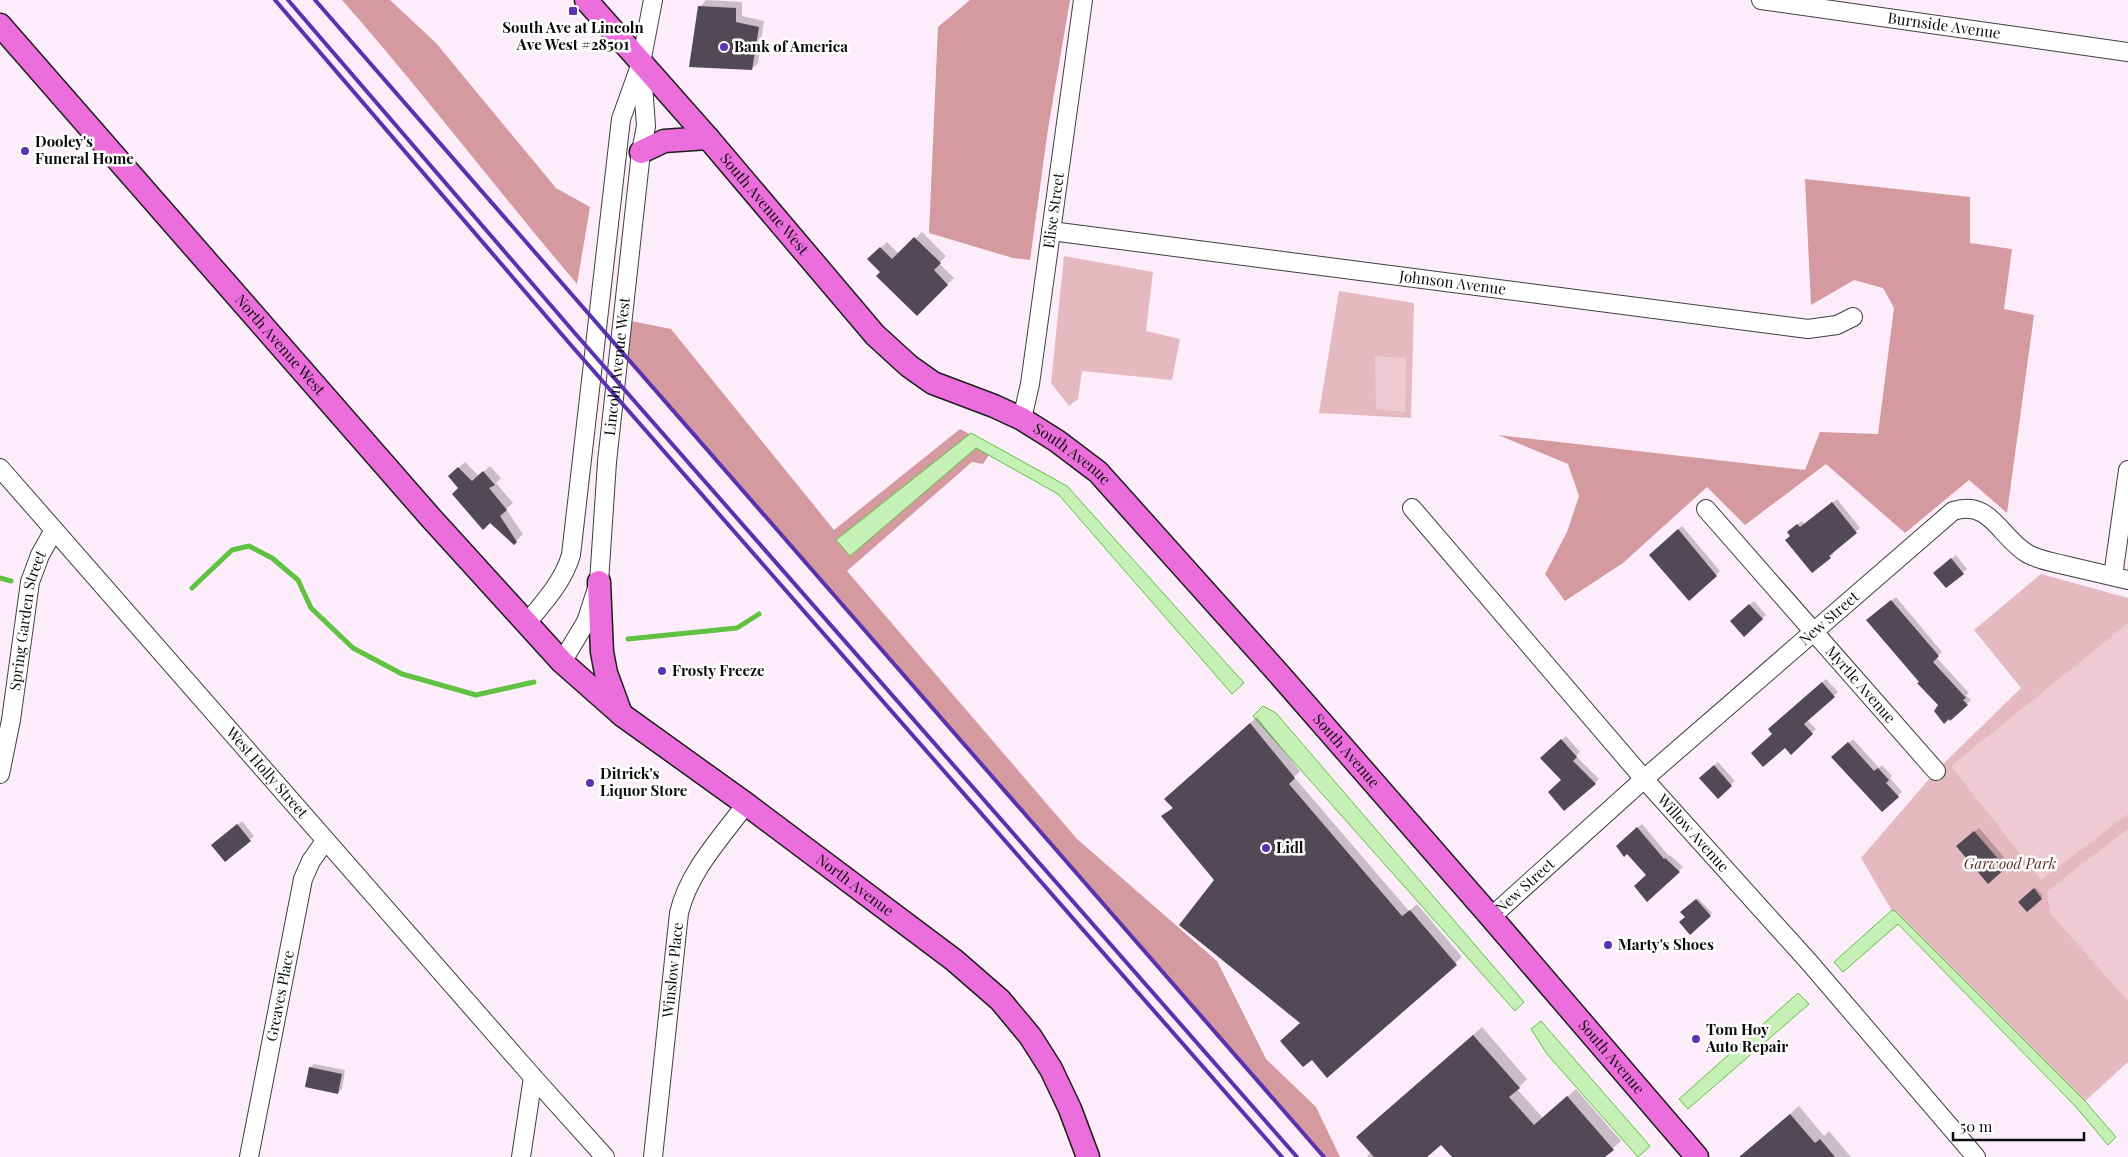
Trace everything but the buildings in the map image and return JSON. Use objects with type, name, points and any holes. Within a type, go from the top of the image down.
[{"type":"main road","name":"South Avenue West","points":[[586,0],[708,138],[875,335],[909,366],[933,383],[957,392]]},
{"type":"main road","name":"North Avenue West","points":[[0,25],[256,320],[562,662]]},
{"type":"main road","points":[[641,152],[664,141],[708,138]]},
{"type":"main road","name":"South Avenue","points":[[957,392],[1022,419],[1057,441],[1098,472],[1266,660],[1697,1157]]},
{"type":"main road","points":[[599,582],[602,652],[606,673],[622,715]]},
{"type":"main road","name":"North Avenue","points":[[562,662],[622,715],[746,804],[954,960],[1000,1000],[1030,1036],[1051,1069],[1070,1108],[1088,1157]]},
{"type":"street","name":"Lincoln Avenue West","points":[[526,624],[558,584],[567,569],[571,555],[621,119],[641,63],[653,0]]},
{"type":"street","name":"Elise Street","points":[[1022,419],[1030,384],[1083,0]]},
{"type":"street","name":"Burnside Avenue","points":[[1761,0],[1837,5],[2128,52]]},
{"type":"street","name":"Lincoln Avenue West","points":[[562,662],[583,629],[599,582],[607,462],[641,152],[646,126],[641,63]]},
{"type":"street","name":"Johnson Avenue","points":[[1051,231],[1808,329],[1838,325],[1853,317]]},
{"type":"street","name":"West Holly Street","points":[[0,468],[533,1078],[605,1157]]},
{"type":"street","name":"New Street","points":[[1491,918],[1644,779],[1938,522],[1953,511],[1962,508],[1972,508],[1981,512],[1991,518],[2015,544],[2038,558],[2120,578],[2128,470]]},
{"type":"street","name":"Willow Avenue","points":[[1412,508],[1644,779],[1809,962],[1976,1157]]},
{"type":"street","name":"Myrtle Avenue","points":[[1706,509],[1936,771]]},
{"type":"street","name":"Spring Garden Street","points":[[0,774],[11,720],[30,582],[40,555],[54,530]]},
{"type":"street","name":"Winslow Place","points":[[652,1157],[679,913],[683,897],[694,874],[746,804]]},
{"type":"street","name":"Greaves Place","points":[[249,1157],[303,879],[311,861],[325,841]]},
{"type":"street","points":[[521,1157],[533,1078]]},
{"type":"green space","points":[[1064,256],[1153,272],[1146,331],[1180,339],[1172,380],[1082,371],[1078,399],[1069,406],[1051,383]]},
{"type":"green space","points":[[1339,291],[1414,303],[1411,418],[1319,413]]},
{"type":"green space","name":"Garwood Park","points":[[2041,574],[2128,598],[2128,1062],[2082,1104],[1895,916],[1861,858],[1936,771],[2021,688],[1974,630]]},
{"type":"shaded area","points":[[342,0],[390,0],[436,43],[556,188],[590,207],[577,284],[402,70]]},
{"type":"shaded area","points":[[970,0],[1070,0],[1048,129],[1030,260],[1013,258],[929,233],[938,27]]},
{"type":"shaded area","points":[[1805,179],[1970,197],[1970,243],[2012,249],[2004,309],[2034,315],[2007,513],[1969,480],[1905,533],[1826,464],[1745,525],[1707,487],[1623,563],[1565,601],[1545,574],[1567,532],[1579,496],[1568,464],[1498,435],[1805,470],[1820,432],[1878,434],[1894,308],[1883,288],[1854,280],[1811,305]]},
{"type":"shaded area","points":[[626,320],[671,329],[834,530],[960,429],[994,447],[983,464],[972,462],[847,571],[1077,839],[1217,961],[1266,1059],[1316,1107],[1340,1157],[1325,1157],[617,347]]},
{"type":"shaded area","points":[[1375,356],[1406,358],[1405,412],[1376,409]]},
{"type":"shaded area","points":[[971,433],[1067,486],[1244,683],[1232,694],[1058,494],[976,448],[850,556],[836,540]]},
{"type":"shaded area","points":[[2128,623],[2128,814],[2041,880],[1951,766]]},
{"type":"shaded area","points":[[1263,706],[1276,713],[1524,1002],[1515,1011],[1253,716]]},
{"type":"shaded area","points":[[2128,829],[2128,1001],[2050,913],[2047,891]]},
{"type":"shaded area","points":[[1892,910],[2085,1101],[2116,1137],[2108,1145],[2076,1107],[1898,924],[1843,972],[1834,962]]},
{"type":"shaded area","points":[[1798,993],[1809,1004],[1688,1109],[1679,1099]]},
{"type":"shaded area","points":[[1541,1021],[1650,1146],[1638,1157],[1547,1054],[1531,1029]]},
{"type":"waterway","points":[[192,588],[232,550],[249,546],[272,558],[298,580],[311,608],[353,648],[402,674],[476,695],[534,682]]},
{"type":"waterway","points":[[0,578],[11,581]]},
{"type":"waterway","points":[[628,639],[737,628],[759,614]]},
{"type":"railway","points":[[275,0],[570,344],[1282,1157]]},
{"type":"railway","points":[[288,0],[573,331],[1297,1157]]},
{"type":"railway","points":[[315,0],[1324,1157]]},
{"type":"place","name":"South Ave at Lincoln Ave West #28501","points":[[573,11]]},
{"type":"place","name":"Bank of America","points":[[724,47]]},
{"type":"place","name":"Dooley's Funeral Home","points":[[25,151]]},
{"type":"place","name":"Frosty Freeze","points":[[662,671]]},
{"type":"place","name":"Ditrick's Liquor Store","points":[[590,783]]},
{"type":"place","name":"Lidl","points":[[1266,848]]},
{"type":"place","name":"Marty's Shoes","points":[[1608,945]]},
{"type":"place","name":"Tom Hoy Auto Repair","points":[[1696,1039]]}]
